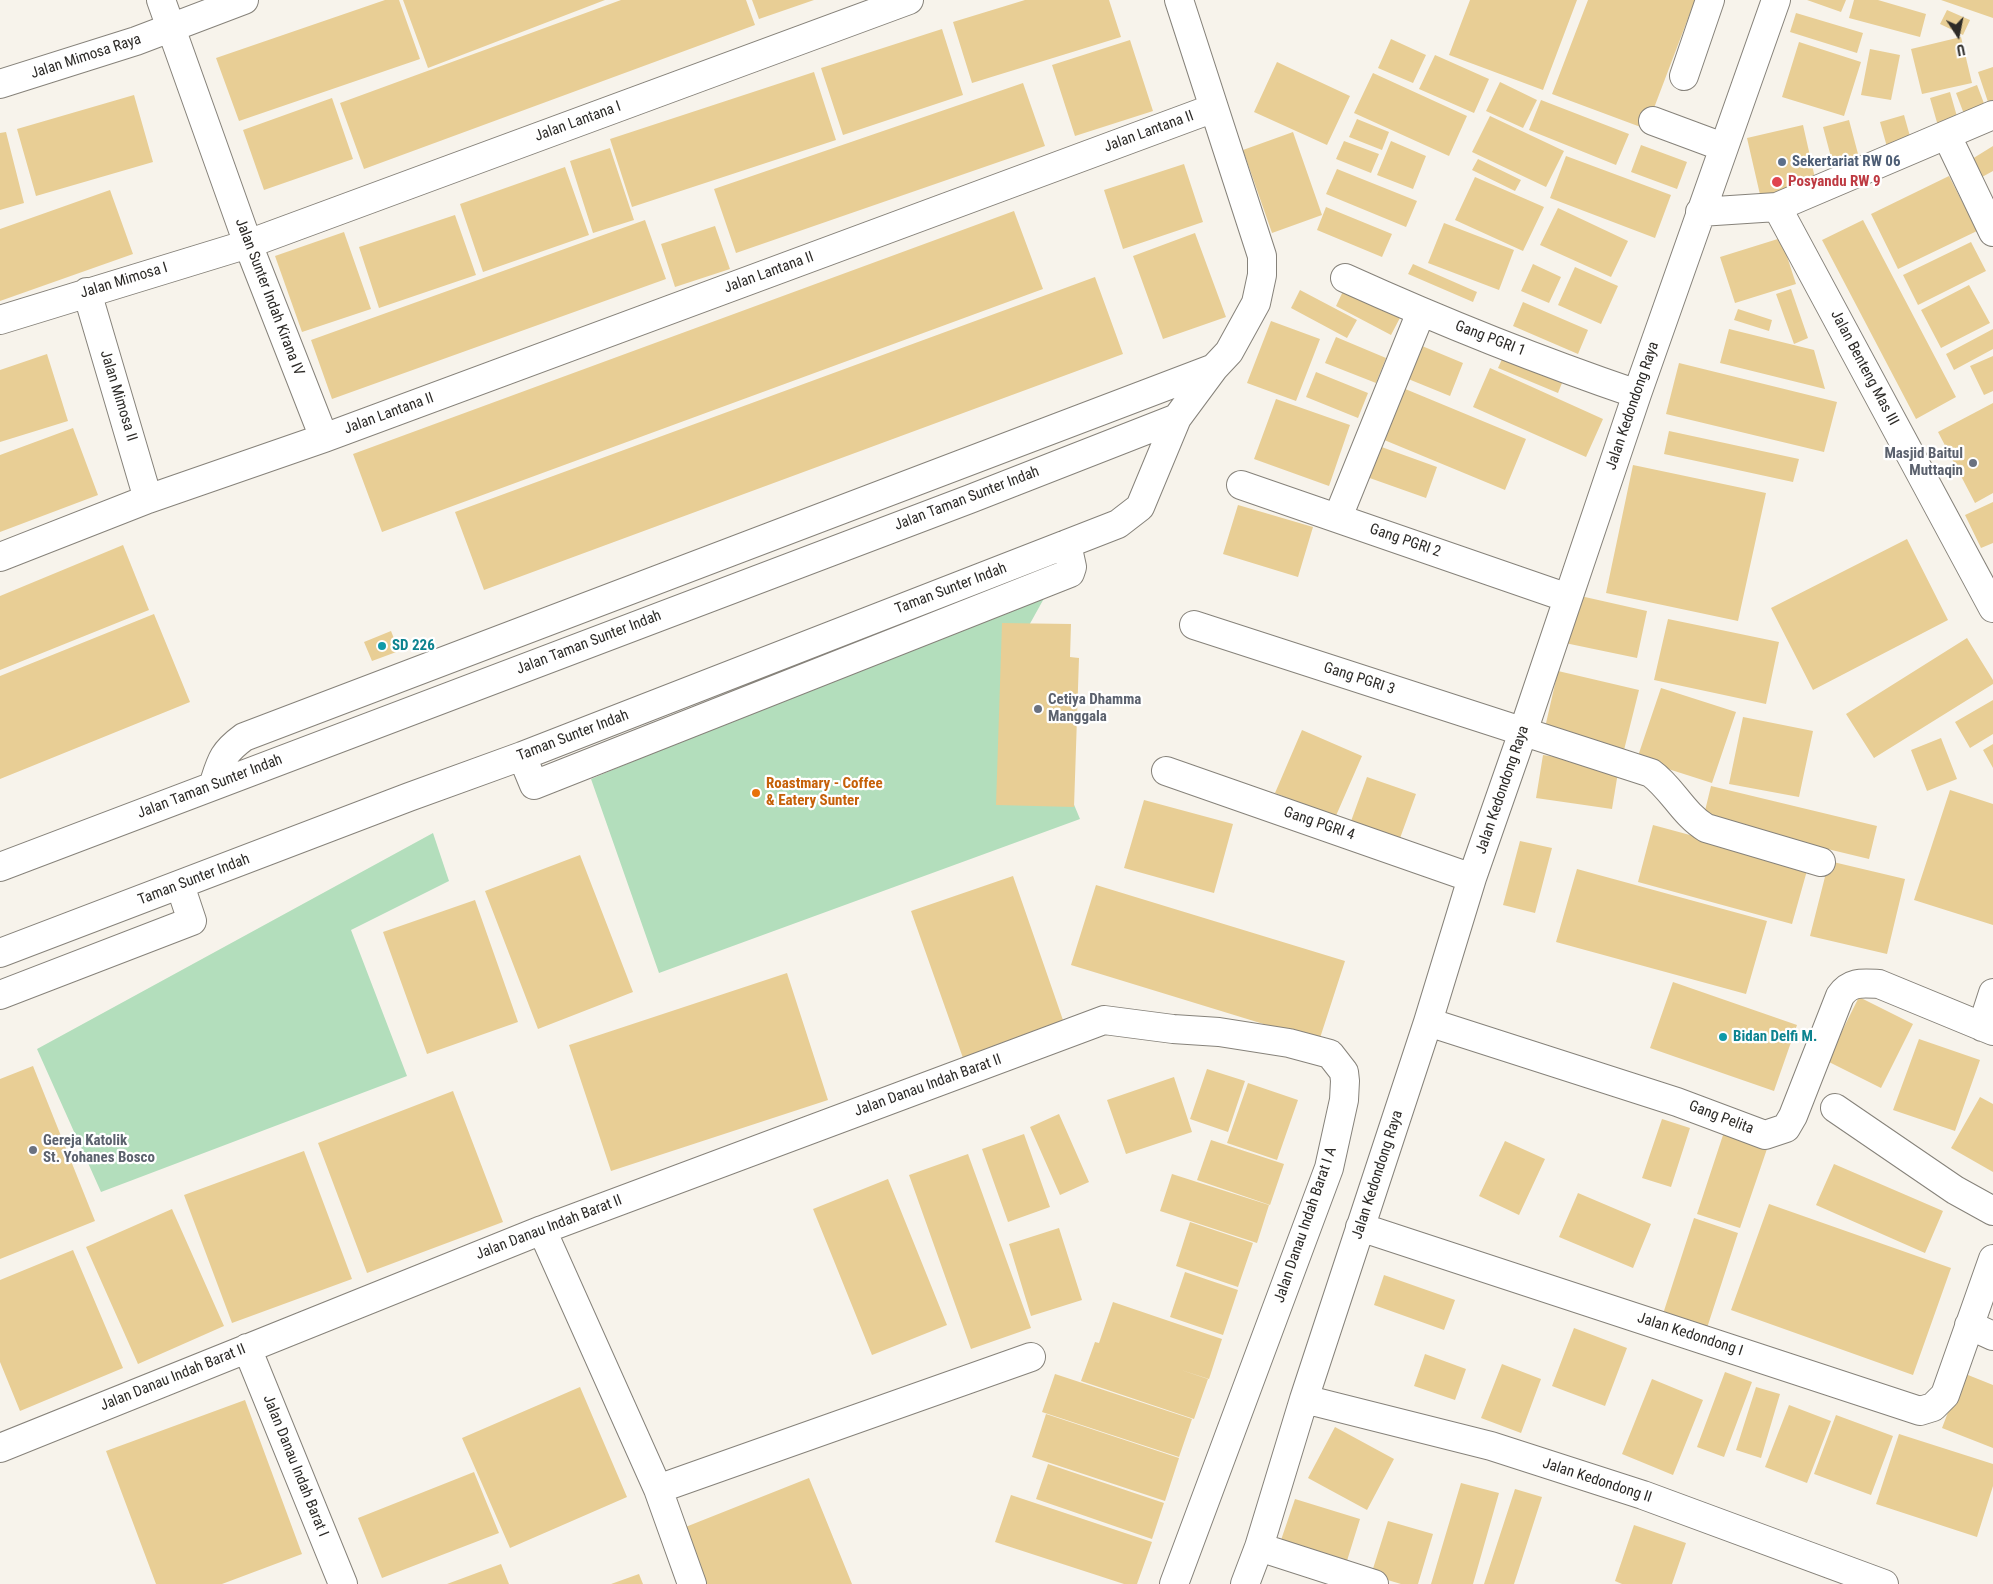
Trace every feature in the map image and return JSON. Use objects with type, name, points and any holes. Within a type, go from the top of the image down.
[{"type":"street","name":"Jalan Sunter Indah Kirana IV","points":[[161,0],[248,244],[324,438]]},
{"type":"street","name":"Jalan Mimosa Raya","points":[[0,84],[172,29],[244,0]]},
{"type":"street","name":"Jalan Lantana I","points":[[248,244],[909,0]]},
{"type":"street","name":"Jalan Lantana II","points":[[1179,0],[1262,256],[1262,275],[1256,303],[1229,352],[1214,368]]},
{"type":"street","points":[[1684,76],[1710,0]]},
{"type":"street","name":"Jalan Kedondong Raya","points":[[1245,1584],[1259,1547],[1304,1399],[1428,1022],[1472,878],[1524,732],[1636,394],[1776,0]]},
{"type":"street","name":"Jalan Lantana II","points":[[324,438],[1214,108]]},
{"type":"street","points":[[1700,212],[1777,207],[1947,136],[1993,114]]},
{"type":"street","points":[[1653,121],[1723,147]]},
{"type":"street","points":[[1947,136],[1993,232]]},
{"type":"street","name":"Jalan Benteng Mas III","points":[[1777,207],[1993,608]]},
{"type":"street","name":"Jalan Mimosa I","points":[[0,320],[248,244]]},
{"type":"street","name":"Gang PGRI 1","points":[[1345,278],[1421,312],[1636,394]]},
{"type":"street","name":"Jalan Mimosa II","points":[[87,292],[148,500]]},
{"type":"street","points":[[1338,518],[1421,312]]},
{"type":"street","points":[[1177,418],[1214,368]]},
{"type":"street","points":[[213,786],[222,759],[231,747],[244,737],[1214,368]]},
{"type":"street","name":"Jalan Taman Sunter Indah","points":[[0,867],[970,499],[1177,418]]},
{"type":"street","name":"Taman Sunter Indah","points":[[0,954],[522,756],[1118,524],[1140,507],[1177,418]]},
{"type":"street","points":[[0,557],[148,500],[324,438]]},
{"type":"street","points":[[957,466],[970,499]]},
{"type":"street","name":"Gang PGRI 2","points":[[1240,485],[1568,598]]},
{"type":"street","points":[[686,569],[698,602]]},
{"type":"street","name":"Gang PGRI 3","points":[[1194,625],[1544,737],[1650,773],[1665,785],[1695,821],[1706,828],[1821,862]]},
{"type":"street","points":[[510,635],[522,669]]},
{"type":"street","name":"Gang PGRI 4","points":[[1166,771],[1472,878]]},
{"type":"street","points":[[0,995],[192,921],[180,885]]},
{"type":"street","name":"Gang Pelita","points":[[1428,1022],[1677,1102],[1765,1135],[1786,1128],[1793,1116],[1840,996],[1845,988],[1860,983],[1879,984],[1987,1029]]},
{"type":"street","points":[[1987,1029],[1993,993]]},
{"type":"street","name":"Jalan Danau Indah Barat II","points":[[0,1448],[542,1230],[1104,1020]]},
{"type":"street","name":"Jalan Danau Indah Barat I A","points":[[1104,1020],[1173,1030],[1219,1032],[1289,1044],[1330,1054],[1344,1072],[1344,1100],[1329,1168],[1174,1584]]},
{"type":"street","points":[[1835,1108],[1955,1190],[1993,1211]]},
{"type":"street","name":"Jalan Kedondong I","points":[[1360,1227],[1920,1411],[1933,1407],[1945,1395],[1969,1325]]},
{"type":"street","points":[[542,1230],[658,1489],[692,1584]]},
{"type":"street","points":[[1993,1259],[1969,1325],[1993,1336]]},
{"type":"street","name":"Jalan Danau Indah Barat I","points":[[248,1348],[343,1584]]},
{"type":"street","points":[[658,1489],[1031,1356]]},
{"type":"street","name":"Jalan Kedondong II","points":[[1304,1399],[1491,1446],[1643,1495],[1884,1584]]},
{"type":"street","points":[[1259,1547],[1374,1584]]},
{"type":"green space","points":[[1052,584],[1012,656],[1080,819],[659,973],[591,779]]},
{"type":"green space","points":[[433,833],[449,881],[351,930],[407,1076],[101,1192],[37,1049]]},
{"type":"building","points":[[385,0],[399,0],[420,59],[239,121],[216,58]]},
{"type":"building","points":[[403,0],[605,0],[428,68]]},
{"type":"building","points":[[621,0],[746,0],[755,25],[364,169],[340,103]]},
{"type":"building","points":[[752,0],[814,0],[759,19]]},
{"type":"building","points":[[1025,0],[1109,0],[1121,37],[972,83],[953,22]]},
{"type":"building","points":[[1470,0],[1577,0],[1543,90],[1449,55]]},
{"type":"building","points":[[1588,0],[1695,0],[1646,129],[1552,94]]},
{"type":"building","points":[[1807,0],[1846,0],[1841,12]]},
{"type":"building","points":[[1854,0],[1878,0],[1926,14],[1920,37],[1849,18]]},
{"type":"building","points":[[1941,0],[1993,0],[1993,18]]},
{"type":"building","points":[[1947,10],[1970,20],[1963,35],[1940,24]]},
{"type":"building","points":[[1796,13],[1863,33],[1857,53],[1790,32]]},
{"type":"building","points":[[942,29],[963,95],[843,135],[821,68]]},
{"type":"building","points":[[1961,37],[1972,83],[1922,94],[1911,49]]},
{"type":"building","points":[[1391,39],[1426,55],[1413,83],[1378,68]]},
{"type":"building","points":[[1130,40],[1153,111],[1075,136],[1052,65]]},
{"type":"building","points":[[1799,42],[1861,62],[1844,116],[1782,97]]},
{"type":"building","points":[[1870,49],[1900,55],[1891,100],[1861,95]]},
{"type":"building","points":[[1435,55],[1489,79],[1474,113],[1419,89]]},
{"type":"building","points":[[1277,62],[1350,96],[1327,145],[1254,112]]},
{"type":"building","points":[[1993,67],[1993,100],[1988,102],[1978,72]]},
{"type":"building","points":[[814,72],[836,140],[632,207],[610,139]]},
{"type":"building","points":[[1373,73],[1467,116],[1449,156],[1354,113]]},
{"type":"building","points":[[1500,82],[1537,100],[1523,128],[1486,111]]},
{"type":"building","points":[[1023,83],[1045,146],[736,253],[714,189]]},
{"type":"building","points":[[1977,85],[1985,106],[1964,114],[1956,93]]},
{"type":"building","points":[[1950,92],[1958,120],[1938,126],[1930,98]]},
{"type":"building","points":[[134,95],[153,162],[36,196],[17,129]]},
{"type":"building","points":[[332,98],[353,159],[264,190],[243,130]]},
{"type":"building","points":[[1541,100],[1629,134],[1616,165],[1529,130]]},
{"type":"building","points":[[1904,115],[1913,147],[1889,154],[1880,122]]},
{"type":"building","points":[[1490,116],[1564,151],[1546,187],[1472,152]]},
{"type":"building","points":[[1357,119],[1389,132],[1382,150],[1349,137]]},
{"type":"building","points":[[1849,120],[1862,169],[1836,176],[1823,127]]},
{"type":"building","name":"Sekertariat RW 06","points":[[1803,125],[1817,187],[1761,199],[1747,138]]},
{"type":"building","points":[[6,132],[24,203],[0,210],[0,133]]},
{"type":"building","points":[[1293,132],[1322,215],[1272,233],[1243,150]]},
{"type":"building","points":[[1344,141],[1379,154],[1371,173],[1336,159]]},
{"type":"building","points":[[1391,141],[1426,156],[1413,189],[1377,175]]},
{"type":"building","points":[[1641,145],[1687,162],[1677,189],[1631,172]]},
{"type":"building","points":[[1993,146],[1993,171],[1982,177],[1972,159]]},
{"type":"building","points":[[610,148],[634,220],[593,233],[570,161]]},
{"type":"building","points":[[1566,156],[1671,195],[1655,238],[1550,198]]},
{"type":"building","points":[[1478,159],[1521,180],[1515,191],[1472,170]]},
{"type":"building","points":[[1184,164],[1203,222],[1123,249],[1104,190]]},
{"type":"building","points":[[565,167],[589,235],[483,272],[460,204]]},
{"type":"building","points":[[1337,169],[1417,201],[1406,227],[1326,194]]},
{"type":"building","points":[[1949,176],[1977,231],[1898,269],[1871,214]]},
{"type":"building","points":[[1475,177],[1544,207],[1523,251],[1455,220]]},
{"type":"building","points":[[110,190],[133,254],[0,301],[0,229]]},
{"type":"building","points":[[1326,207],[1392,234],[1382,257],[1317,230]]},
{"type":"building","points":[[1558,208],[1628,241],[1611,277],[1540,245]]},
{"type":"building","points":[[1014,211],[1043,289],[382,532],[353,454]]},
{"type":"building","points":[[455,215],[476,275],[379,308],[359,247]]},
{"type":"building","points":[[645,220],[666,279],[332,399],[311,340]]},
{"type":"building","points":[[1863,220],[1956,397],[1916,419],[1822,240]]},
{"type":"building","points":[[1444,223],[1514,250],[1499,290],[1428,263]]},
{"type":"building","points":[[715,226],[730,269],[675,287],[661,244]]},
{"type":"building","points":[[344,232],[371,309],[302,332],[275,256]]},
{"type":"building","points":[[1195,233],[1226,317],[1163,339],[1133,256]]},
{"type":"building","points":[[1781,238],[1796,284],[1735,303],[1720,257]]},
{"type":"building","points":[[1971,242],[1986,271],[1918,305],[1903,275]]},
{"type":"building","points":[[1413,264],[1477,292],[1473,302],[1408,274]]},
{"type":"building","points":[[1533,264],[1561,277],[1549,303],[1521,291]]},
{"type":"building","points":[[1575,267],[1618,286],[1601,324],[1558,305]]},
{"type":"building","points":[[1095,277],[1123,354],[484,590],[455,512]]},
{"type":"building","points":[[1346,285],[1402,314],[1391,335],[1336,306]]},
{"type":"building","points":[[1969,285],[1990,323],[1941,348],[1921,310]]},
{"type":"building","points":[[1791,289],[1808,338],[1794,344],[1776,294]]},
{"type":"building","points":[[1300,290],[1357,320],[1347,338],[1291,308]]},
{"type":"building","points":[[1523,302],[1588,330],[1578,354],[1513,326]]},
{"type":"building","points":[[1738,309],[1772,320],[1769,331],[1734,320]]},
{"type":"building","points":[[1271,321],[1320,339],[1296,401],[1247,383]]},
{"type":"building","points":[[1729,329],[1814,350],[1825,389],[1720,363]]},
{"type":"building","points":[[1993,329],[1993,349],[1954,370],[1946,354]]},
{"type":"building","points":[[1336,337],[1386,358],[1376,383],[1325,363]]},
{"type":"building","points":[[1410,341],[1463,363],[1450,396],[1396,374]]},
{"type":"building","points":[[1507,348],[1566,373],[1558,393],[1498,368]]},
{"type":"building","points":[[47,354],[68,421],[0,442],[0,370]]},
{"type":"building","points":[[1993,356],[1993,391],[1984,395],[1970,366]]},
{"type":"building","points":[[1679,363],[1837,402],[1824,452],[1666,414]]},
{"type":"building","points":[[1490,368],[1603,419],[1586,457],[1473,407]]},
{"type":"building","points":[[1316,372],[1368,393],[1358,418],[1306,397]]},
{"type":"building","points":[[1398,386],[1526,439],[1505,490],[1377,437]]},
{"type":"building","points":[[1276,399],[1350,425],[1329,486],[1254,459]]},
{"type":"building","name":"Masjid Baitul Muttaqin","points":[[1993,403],[1993,493],[1975,503],[1938,432]]},
{"type":"building","points":[[73,428],[98,495],[0,532],[0,455]]},
{"type":"building","points":[[1669,431],[1799,459],[1793,482],[1664,454]]},
{"type":"building","points":[[1376,445],[1437,467],[1426,498],[1364,476]]},
{"type":"building","points":[[1633,465],[1766,493],[1738,621],[1606,593]]},
{"type":"building","points":[[1993,502],[1993,543],[1981,548],[1965,515]]},
{"type":"building","points":[[1238,505],[1313,527],[1298,577],[1223,554]]},
{"type":"building","points":[[1907,539],[1948,620],[1813,690],[1771,608]]},
{"type":"building","points":[[123,545],[149,610],[0,670],[0,596]]},
{"type":"building","points":[[1576,595],[1647,611],[1637,658],[1565,643]]},
{"type":"building","points":[[154,614],[190,702],[0,779],[0,676]]},
{"type":"building","points":[[1668,619],[1779,642],[1766,704],[1654,680]]},
{"type":"building","name":"Cetiya Dhamma Manggala","points":[[1002,623],[1071,624],[1070,657],[1079,658],[1074,807],[996,805]]},
{"type":"building","name":"SD 226","points":[[391,631],[399,651],[372,661],[364,642]]},
{"type":"building","points":[[1967,638],[1993,680],[1993,684],[1874,758],[1846,714]]},
{"type":"building","points":[[1558,671],[1639,690],[1624,750],[1544,732]]},
{"type":"building","points":[[1661,688],[1736,712],[1712,783],[1637,759]]},
{"type":"building","points":[[1993,700],[1993,734],[1970,748],[1955,722]]},
{"type":"building","points":[[1743,717],[1813,731],[1799,797],[1729,784]]},
{"type":"building","points":[[1302,730],[1362,756],[1335,818],[1275,793]]},
{"type":"building","points":[[1941,738],[1957,779],[1927,791],[1911,750]]},
{"type":"building","points":[[1993,744],[1993,768],[1983,750]]},
{"type":"building","points":[[1543,755],[1619,766],[1612,809],[1536,798]]},
{"type":"building","points":[[1367,777],[1416,794],[1399,841],[1350,824]]},
{"type":"building","points":[[1711,786],[1877,826],[1869,859],[1703,819]]},
{"type":"building","points":[[1950,790],[1993,804],[1993,925],[1914,900]]},
{"type":"building","points":[[1144,800],[1233,824],[1214,893],[1124,868]]},
{"type":"building","points":[[1653,825],[1808,867],[1792,924],[1638,882]]},
{"type":"building","points":[[1520,841],[1552,848],[1535,913],[1503,905]]},
{"type":"building","points":[[580,855],[633,992],[538,1029],[485,891]]},
{"type":"building","points":[[1829,861],[1905,879],[1887,954],[1810,936]]},
{"type":"building","points":[[1577,869],[1767,921],[1746,994],[1556,942]]},
{"type":"building","points":[[1013,876],[1064,1023],[963,1058],[911,911]]},
{"type":"building","points":[[1096,885],[1345,961],[1319,1041],[1071,965]]},
{"type":"building","points":[[475,900],[518,1022],[427,1054],[383,932]]},
{"type":"building","points":[[787,973],[828,1100],[611,1171],[569,1045]]},
{"type":"building","name":"Bidan Delfi M.","points":[[1673,982],[1797,1025],[1774,1091],[1650,1048]]},
{"type":"building","points":[[1859,997],[1913,1024],[1881,1088],[1827,1061]]},
{"type":"building","points":[[1919,1039],[1980,1060],[1955,1131],[1893,1110]]},
{"type":"building","name":"Gereja Katolik St. Yohanes Bosco","points":[[33,1066],[95,1221],[0,1259],[0,1079]]},
{"type":"building","points":[[1207,1069],[1245,1081],[1228,1132],[1190,1119]]},
{"type":"building","points":[[1174,1077],[1192,1132],[1126,1154],[1107,1100]]},
{"type":"building","points":[[1248,1083],[1298,1100],[1277,1160],[1227,1143]]},
{"type":"building","points":[[453,1091],[503,1222],[367,1273],[318,1143]]},
{"type":"building","points":[[1980,1097],[1993,1104],[1993,1172],[1951,1148]]},
{"type":"building","points":[[1059,1114],[1089,1182],[1060,1195],[1030,1127]]},
{"type":"building","points":[[1662,1119],[1690,1128],[1671,1187],[1642,1178]]},
{"type":"building","points":[[1725,1129],[1769,1143],[1740,1228],[1697,1214]]},
{"type":"building","points":[[1024,1134],[1050,1207],[1008,1222],[982,1149]]},
{"type":"building","points":[[1211,1140],[1284,1164],[1270,1205],[1197,1180]]},
{"type":"building","points":[[1505,1141],[1545,1159],[1519,1215],[1479,1196]]},
{"type":"building","points":[[304,1151],[352,1279],[232,1323],[184,1195]]},
{"type":"building","points":[[968,1154],[1031,1328],[971,1349],[909,1175]]},
{"type":"building","points":[[1834,1164],[1943,1211],[1925,1253],[1816,1205]]},
{"type":"building","points":[[1172,1174],[1269,1205],[1257,1243],[1160,1211]]},
{"type":"building","points":[[888,1179],[947,1325],[872,1355],[813,1209]]},
{"type":"building","points":[[1578,1193],[1651,1224],[1633,1268],[1559,1237]]},
{"type":"building","points":[[1769,1204],[1951,1268],[1913,1375],[1731,1310]]},
{"type":"building","points":[[172,1209],[224,1326],[138,1364],[86,1247]]},
{"type":"building","points":[[1694,1218],[1738,1233],[1706,1331],[1662,1317]]},
{"type":"building","points":[[1190,1222],[1253,1243],[1238,1287],[1176,1266]]},
{"type":"building","points":[[1059,1228],[1082,1300],[1031,1316],[1009,1244]]},
{"type":"building","points":[[73,1250],[123,1368],[20,1411],[0,1362],[0,1280]]},
{"type":"building","points":[[1185,1272],[1238,1290],[1223,1335],[1170,1317]]},
{"type":"building","points":[[1384,1275],[1455,1300],[1444,1330],[1374,1305]]},
{"type":"building","points":[[1113,1302],[1222,1339],[1209,1379],[1181,1370],[1208,1379],[1194,1419],[1081,1381],[1095,1342],[1099,1343]]},
{"type":"building","points":[[1574,1328],[1627,1348],[1605,1406],[1552,1386]]},
{"type":"building","points":[[1425,1354],[1466,1369],[1455,1400],[1414,1386]]},
{"type":"building","points":[[1502,1364],[1541,1379],[1521,1433],[1481,1418]]},
{"type":"building","points":[[1725,1372],[1752,1382],[1724,1457],[1697,1447]]},
{"type":"building","points":[[1963,1373],[1993,1385],[1993,1448],[1942,1428]]},
{"type":"building","points":[[1055,1374],[1192,1419],[1179,1457],[1042,1412]]},
{"type":"building","points":[[1652,1379],[1703,1400],[1673,1475],[1622,1454]]},
{"type":"building","points":[[580,1387],[627,1497],[510,1548],[462,1438]]},
{"type":"building","points":[[1756,1387],[1780,1394],[1761,1458],[1736,1450]]},
{"type":"building","points":[[245,1400],[302,1554],[222,1584],[156,1584],[106,1451]]},
{"type":"building","points":[[1789,1405],[1831,1421],[1807,1483],[1765,1467]]},
{"type":"building","points":[[1046,1414],[1179,1458],[1165,1501],[1032,1457]]},
{"type":"building","points":[[1836,1415],[1893,1436],[1871,1495],[1814,1474]]},
{"type":"building","points":[[1335,1427],[1394,1459],[1367,1510],[1308,1478]]},
{"type":"building","points":[[1899,1434],[1993,1464],[1993,1486],[1977,1537],[1876,1504]]},
{"type":"building","points":[[1048,1464],[1164,1503],[1152,1539],[1036,1499]]},
{"type":"building","points":[[474,1472],[499,1533],[382,1578],[358,1518]]},
{"type":"building","points":[[809,1478],[852,1584],[706,1584],[683,1528]]},
{"type":"building","points":[[1461,1483],[1499,1493],[1473,1584],[1431,1584]]},
{"type":"building","points":[[1515,1489],[1542,1497],[1514,1584],[1484,1584]]},
{"type":"building","points":[[1011,1495],[1152,1542],[1137,1584],[1124,1584],[995,1542]]},
{"type":"building","points":[[1295,1499],[1360,1519],[1346,1564],[1280,1543]]},
{"type":"building","points":[[1388,1521],[1433,1534],[1418,1584],[1401,1584],[1371,1575]]},
{"type":"building","points":[[1634,1525],[1686,1543],[1672,1584],[1622,1584],[1615,1581]]},
{"type":"building","points":[[501,1564],[509,1584],[447,1584]]},
{"type":"building","points":[[639,1574],[643,1584],[611,1584]]},
{"type":"place","name":"Sekertariat RW 06","points":[[1782,162]]},
{"type":"place","name":"Posyandu RW 9","points":[[1777,182]]},
{"type":"place","name":"Masjid Baitul Muttaqin","points":[[1973,463]]},
{"type":"place","name":"SD 226","points":[[382,646]]},
{"type":"place","name":"Cetiya Dhamma Manggala","points":[[1038,709]]},
{"type":"place","name":"Roastmary - Coffee & Eatery Sunter","points":[[756,793]]},
{"type":"place","name":"Bidan Delfi M.","points":[[1723,1037]]},
{"type":"place","name":"Gereja Katolik St. Yohanes Bosco","points":[[33,1150]]}]
